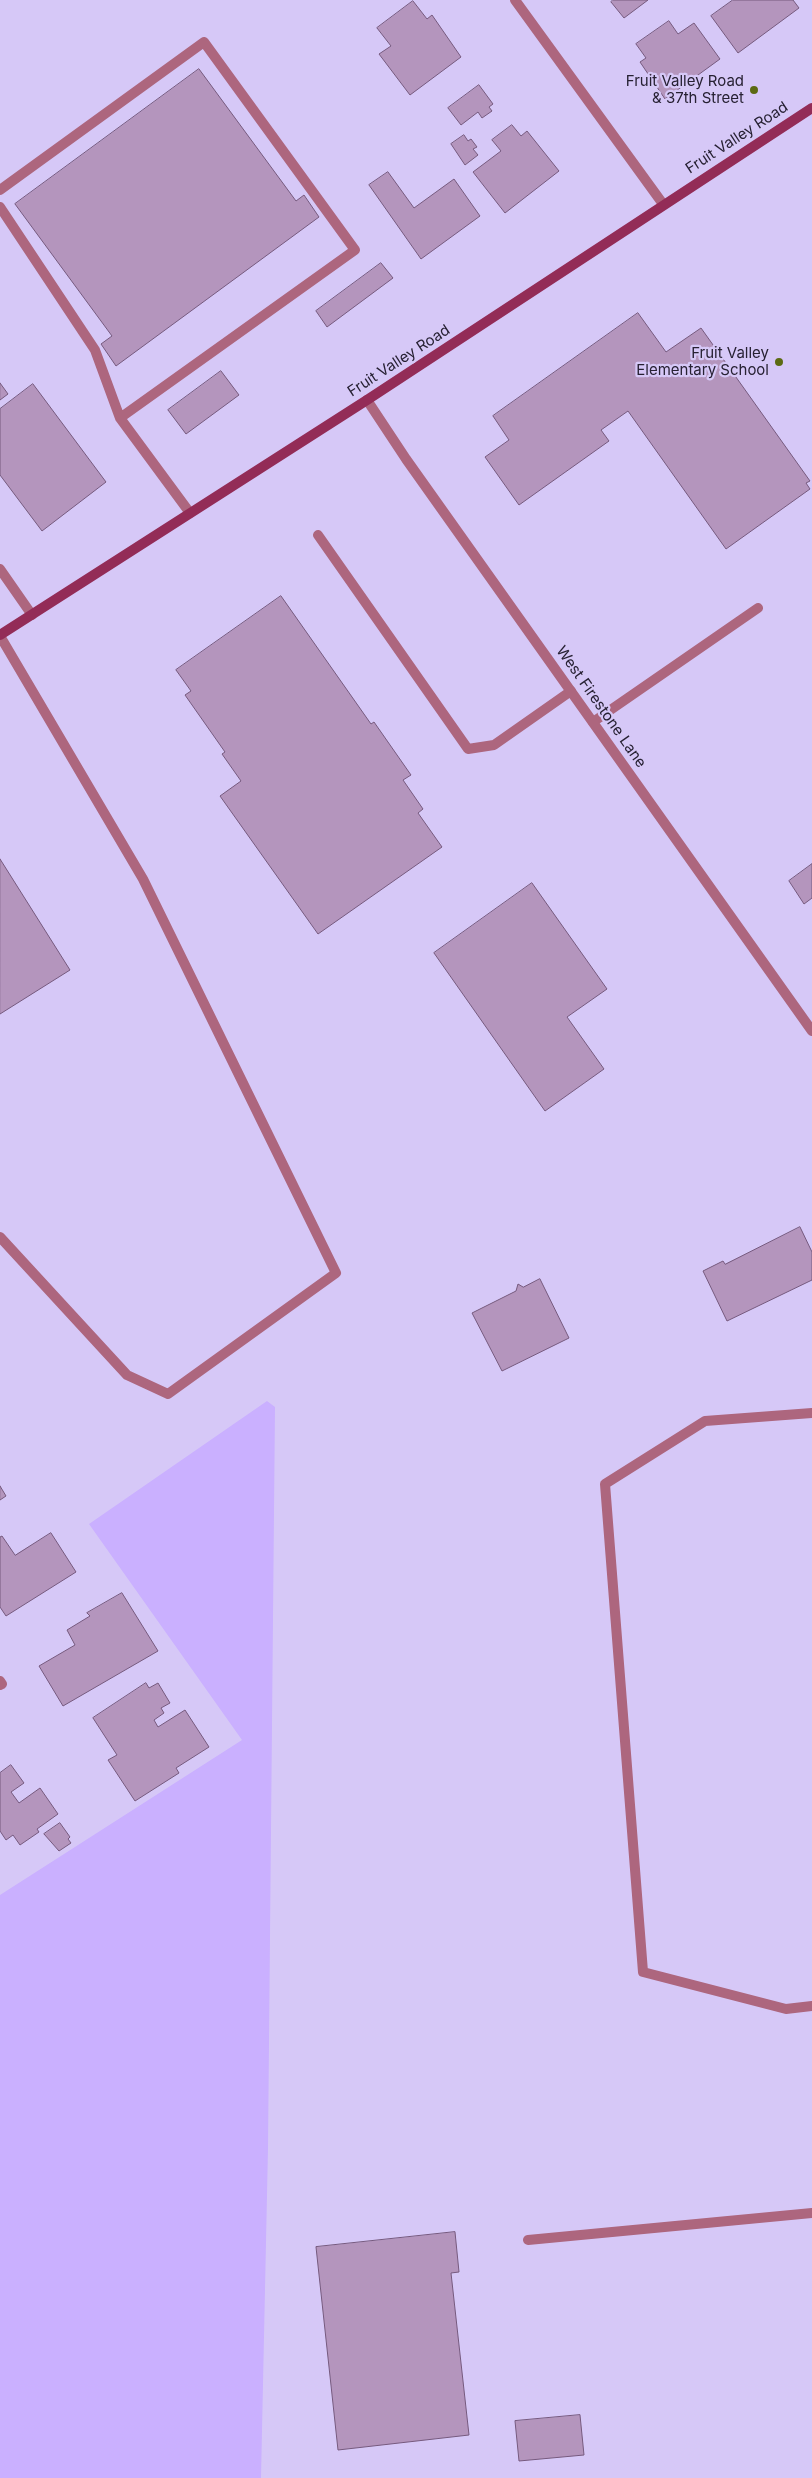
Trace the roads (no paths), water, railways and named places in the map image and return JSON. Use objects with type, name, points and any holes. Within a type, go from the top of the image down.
[{"type":"main road","name":"Fruit Valley Road","points":[[0,636],[367,400],[812,108]]},
{"type":"street","points":[[515,0],[663,204]]},
{"type":"street","points":[[0,190],[204,42],[355,250],[120,418]]},
{"type":"street","points":[[0,207],[95,350],[120,418],[190,514]]},
{"type":"street","name":"West Firestone Lane","points":[[367,400],[406,459],[812,1031]]},
{"type":"street","points":[[318,536],[468,749],[494,746],[571,691]]},
{"type":"street","points":[[0,569],[32,615]]},
{"type":"street","points":[[593,722],[758,608]]},
{"type":"street","points":[[0,636],[143,879],[336,1273],[168,1394],[127,1375],[0,1237]]},
{"type":"street","points":[[812,1412],[705,1421],[605,1484],[643,1972],[786,2009],[812,2006]]},
{"type":"street","points":[[528,2240],[812,2213]]},
{"type":"place","name":"Fruit Valley Road & 37th Street","points":[[754,90]]},
{"type":"place","name":"Fruit Valley Elementary School","points":[[779,362]]}]
